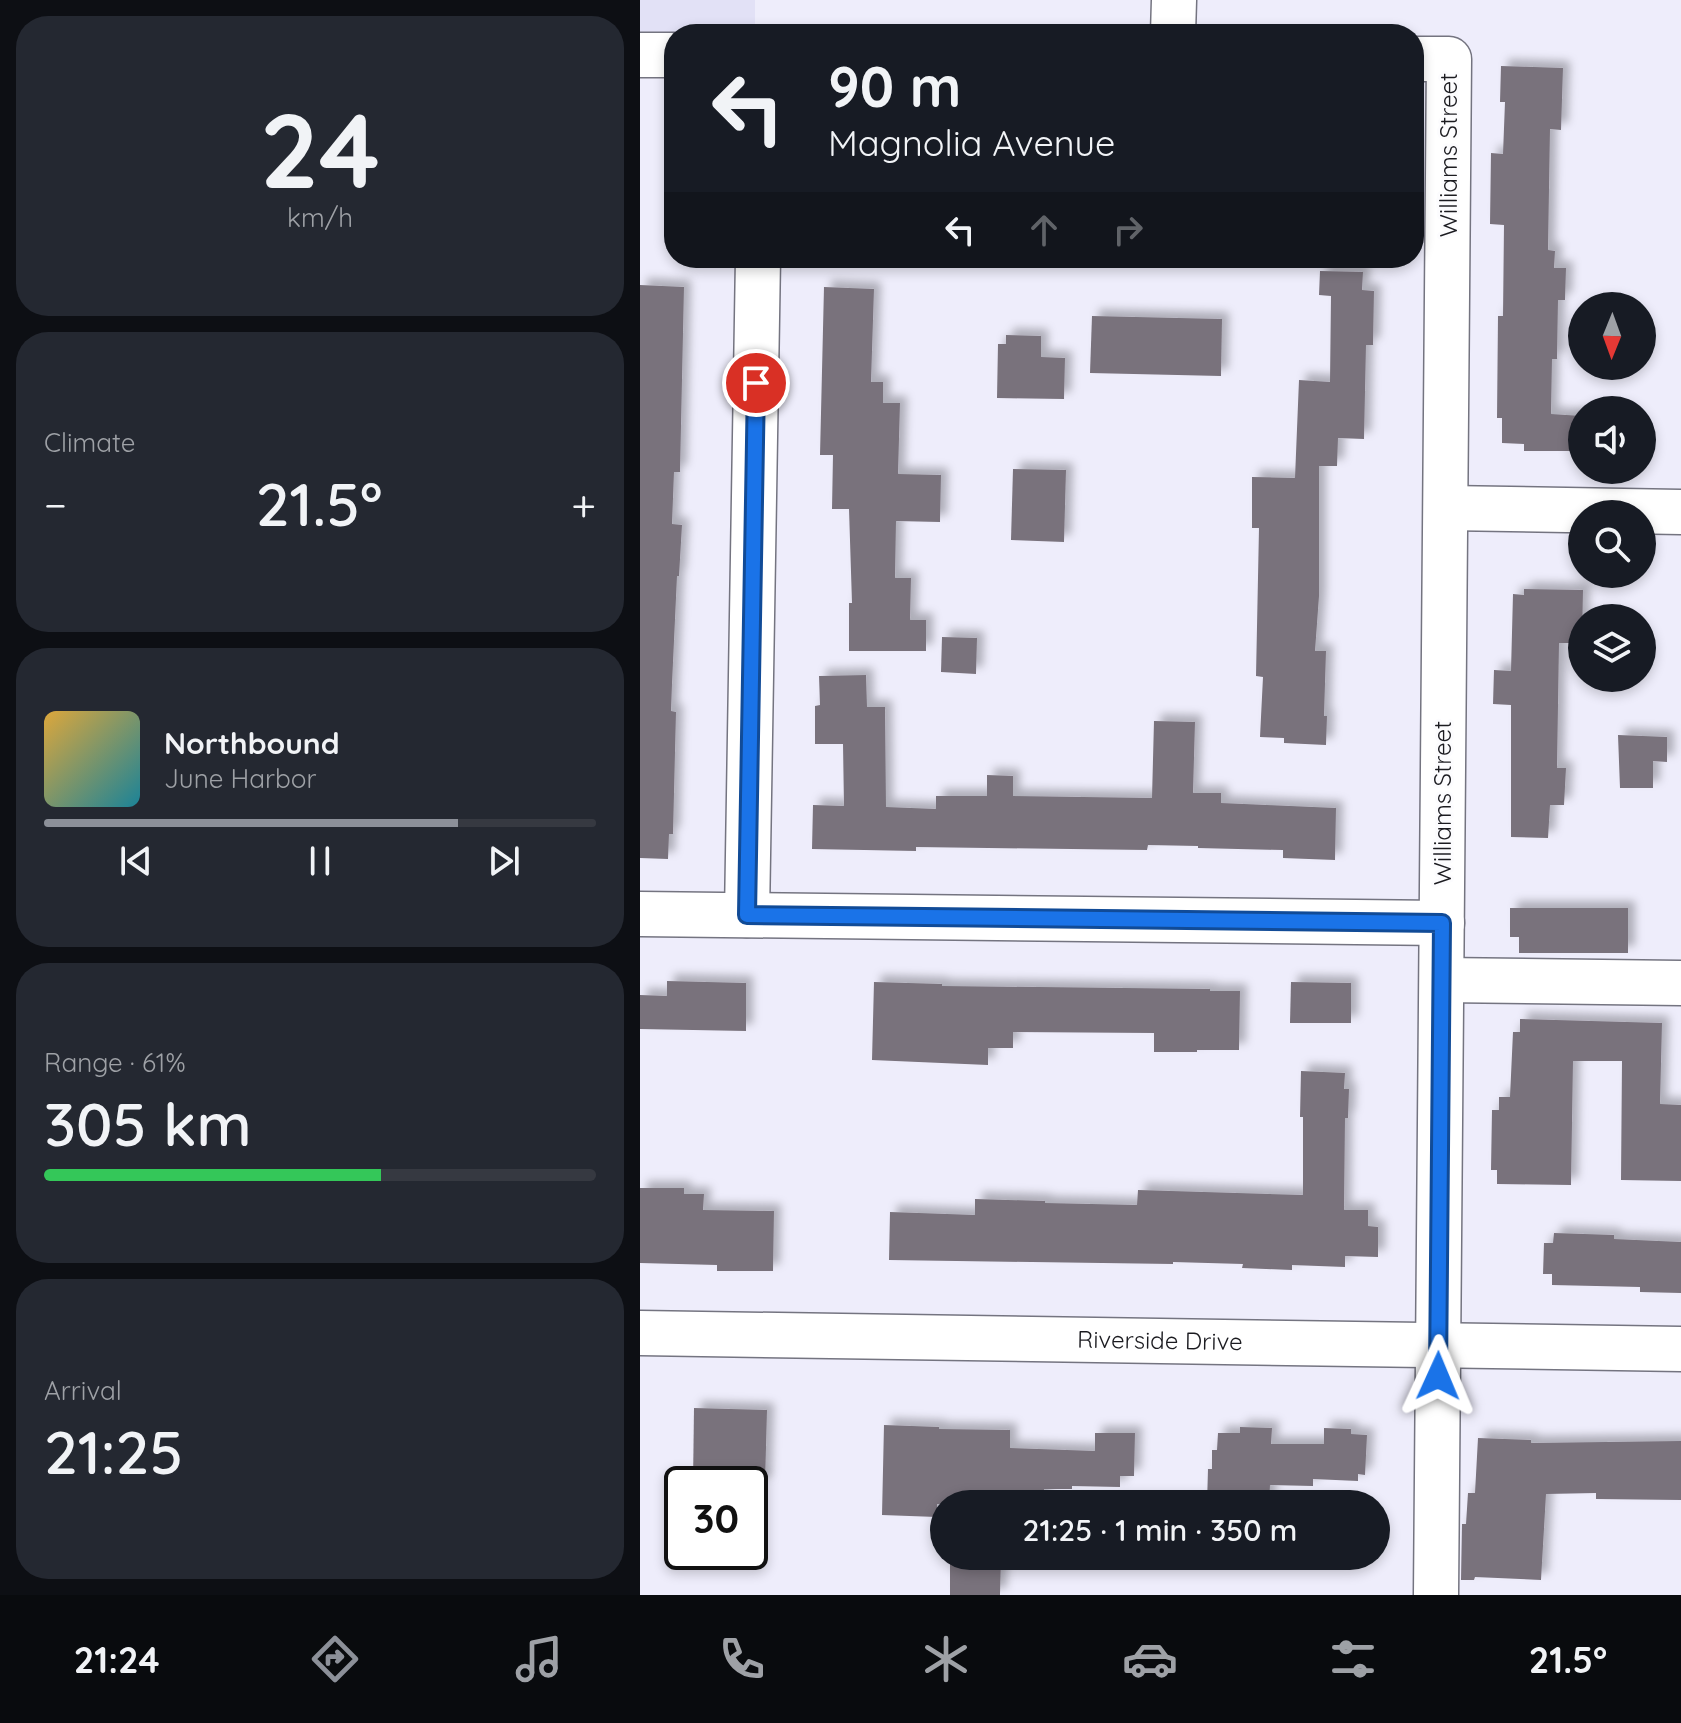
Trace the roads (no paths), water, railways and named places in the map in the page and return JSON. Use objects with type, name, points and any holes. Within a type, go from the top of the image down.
[{"type":"street","points":[[1173,24],[1174,0]]},
{"type":"street","points":[[640,55],[664,55]]},
{"type":"street","name":"Williams Street","points":[[1432,59],[1446,508],[1436,1595]]},
{"type":"street","points":[[747,915],[758,268]]},
{"type":"street","points":[[1446,508],[1681,512]]},
{"type":"street","points":[[640,914],[1442,923]]},
{"type":"street","points":[[1442,980],[1681,983]]},
{"type":"street","name":"Riverside Drive","points":[[640,1333],[1681,1349]]}]
